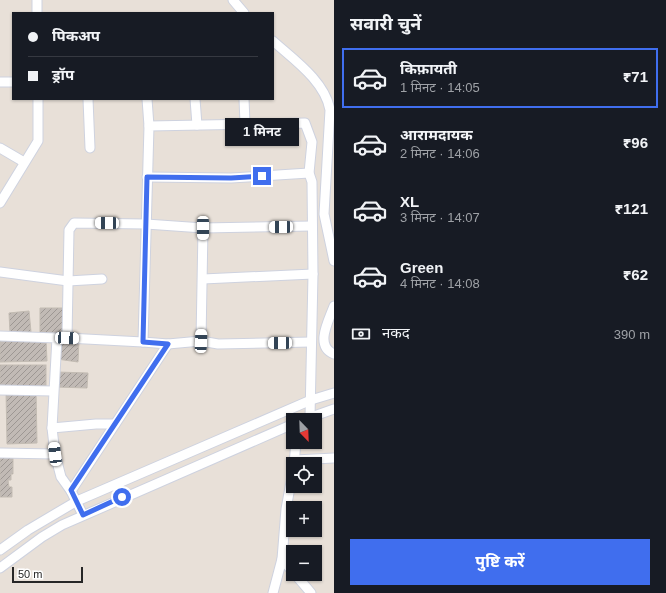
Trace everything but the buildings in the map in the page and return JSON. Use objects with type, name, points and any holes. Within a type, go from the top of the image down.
[{"type":"street","points":[[37,0],[37,12]]},
{"type":"street","points":[[233,0],[243,12]]},
{"type":"street","points":[[274,42],[314,80],[329,102],[330,110],[324,214],[334,261]]},
{"type":"street","points":[[0,82],[12,82]]},
{"type":"street","points":[[0,203],[24,162],[38,142],[38,100]]},
{"type":"street","points":[[88,100],[90,148]]},
{"type":"street","points":[[143,342],[149,126],[147,100]]},
{"type":"street","points":[[195,100],[196,125]]},
{"type":"street","points":[[244,100],[245,123]]},
{"type":"street","points":[[149,126],[305,123],[312,142],[309,173],[312,182],[313,336],[311,342],[311,400],[308,413]]},
{"type":"street","points":[[0,148],[24,162]]},
{"type":"street","points":[[147,177],[231,178],[309,173]]},
{"type":"street","points":[[67,338],[69,230],[74,223],[146,224],[203,228],[312,226]]},
{"type":"street","points":[[201,341],[203,228]]},
{"type":"street","points":[[0,272],[68,281],[102,279]]},
{"type":"street","points":[[203,279],[313,274]]},
{"type":"street","points":[[334,306],[324,339],[327,350],[334,354]]},
{"type":"street","points":[[0,336],[168,344],[201,341],[218,344],[311,342]]},
{"type":"street","points":[[57,338],[52,428],[55,454],[61,477],[71,490],[83,515]]},
{"type":"street","points":[[71,490],[168,344]]},
{"type":"street","points":[[0,390],[53,391]]},
{"type":"street","points":[[0,550],[28,530],[77,501],[311,400],[334,393]]},
{"type":"street","points":[[322,413],[334,409]]},
{"type":"street","points":[[52,428],[96,424],[115,424]]},
{"type":"street","points":[[0,568],[42,537],[83,515],[286,427]]},
{"type":"street","points":[[244,429],[251,443]]},
{"type":"street","points":[[0,453],[55,454]]},
{"type":"street","points":[[322,459],[334,458]]},
{"type":"street","points":[[273,593],[282,559],[286,509],[289,493]]},
{"type":"street","points":[[282,559],[286,564]]},
{"type":"street","points":[[301,581],[311,593]]},
{"type":"route","points":[[122,497],[83,515],[71,490],[168,344],[143,342],[147,177],[231,178],[262,176]]}]
